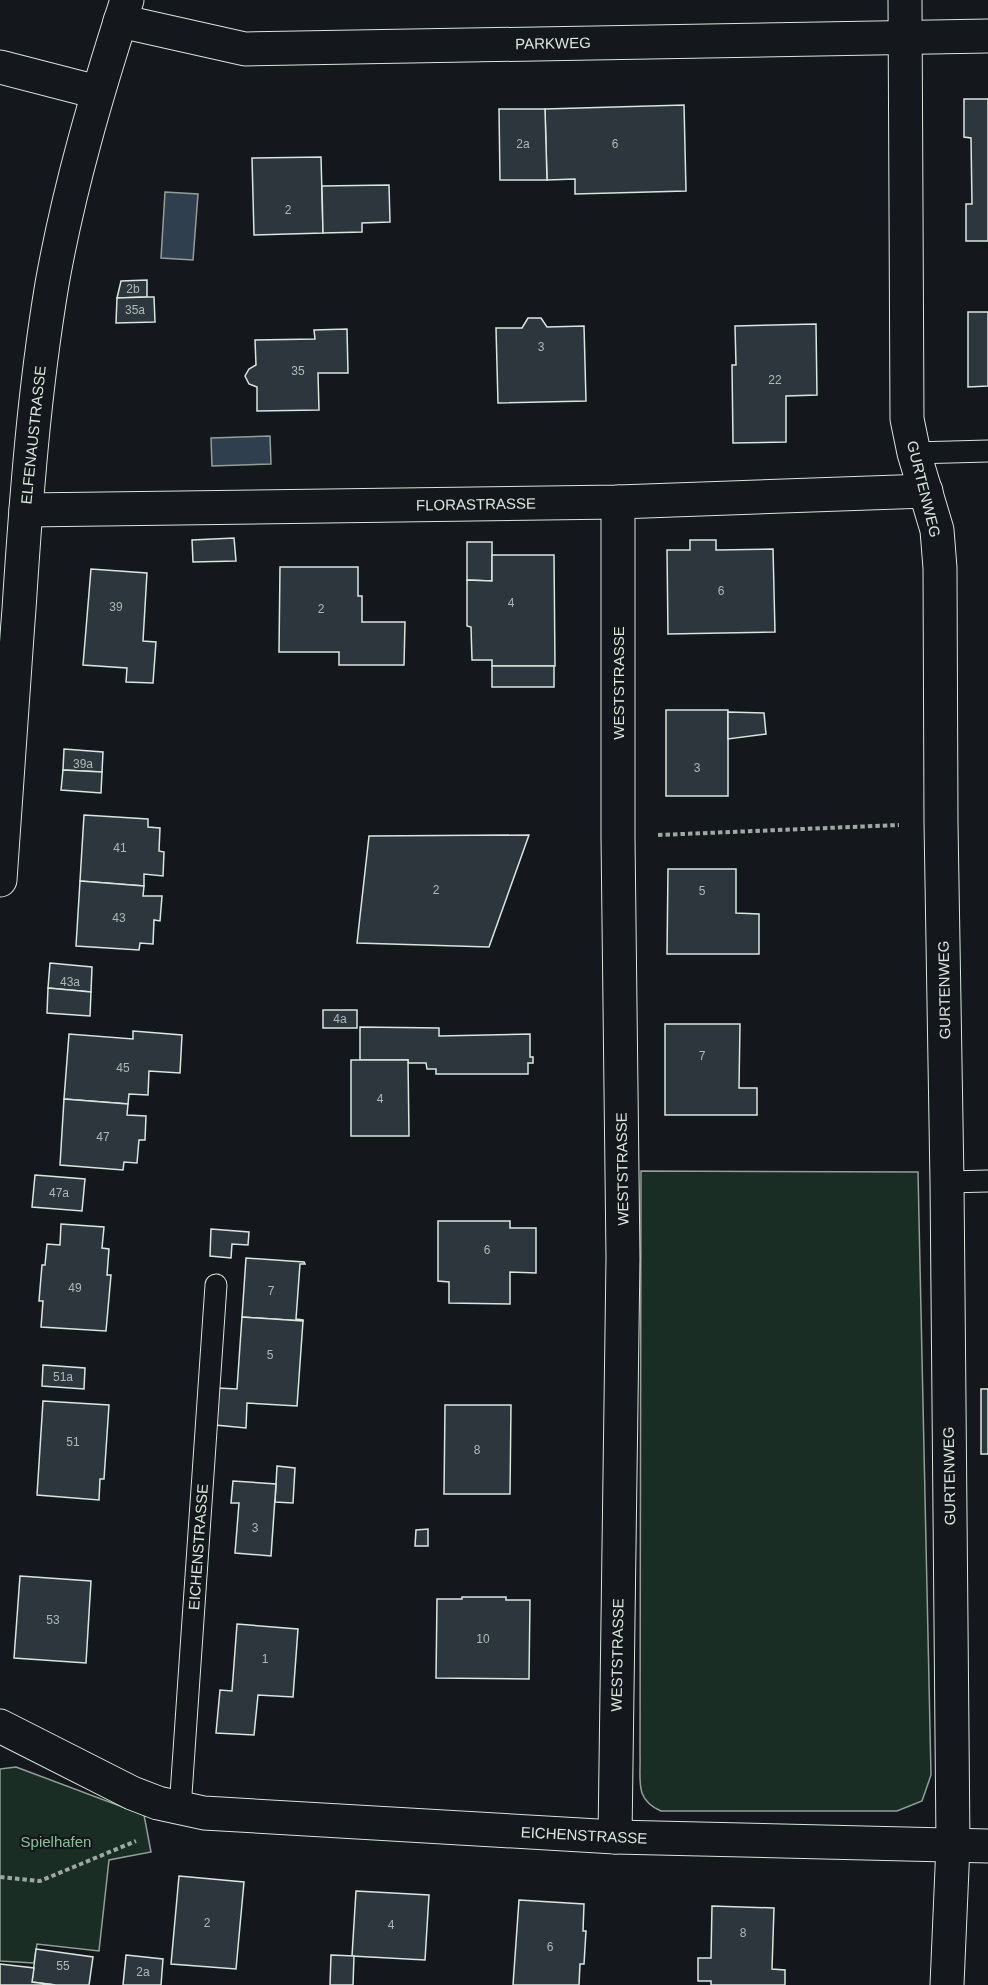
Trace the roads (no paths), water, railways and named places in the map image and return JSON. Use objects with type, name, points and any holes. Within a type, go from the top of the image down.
[{"type":"street","name":"GURTENWEG","points":[[905,0],[908,419],[914,453],[937,530],[940,568],[953,1845],[947,1985]]},
{"type":"street","name":"PARKWEG","points":[[124,11],[245,49],[988,36]]},
{"type":"street","name":"ELFENAUSTRASSE","points":[[0,880],[26,510],[42,354],[66,216],[97,92],[124,11]]},
{"type":"street","points":[[0,67],[97,92]]},
{"type":"street","name":"FLORASTRASSE","points":[[26,510],[618,502],[926,491]]},
{"type":"street","name":"WESTSTRASSE","points":[[615,1837],[623,1258],[618,837],[618,502]]},
{"type":"street","name":"EICHENSTRASSE","points":[[0,1726],[132,1793],[158,1803],[204,1813],[615,1837],[988,1846]]},
{"type":"lane","points":[[914,453],[988,450]]},
{"type":"lane","points":[[947,1182],[988,1181]]},
{"type":"lane","name":"EICHENSTRASSE","points":[[180,1809],[216,1285]]},
{"type":"water","points":[[165,192],[198,194],[193,260],[161,258]]},
{"type":"water","points":[[270,436],[271,464],[212,466],[211,438]]},
{"type":"park label","name":"Spielhafen","points":[[56,1841]]}]
